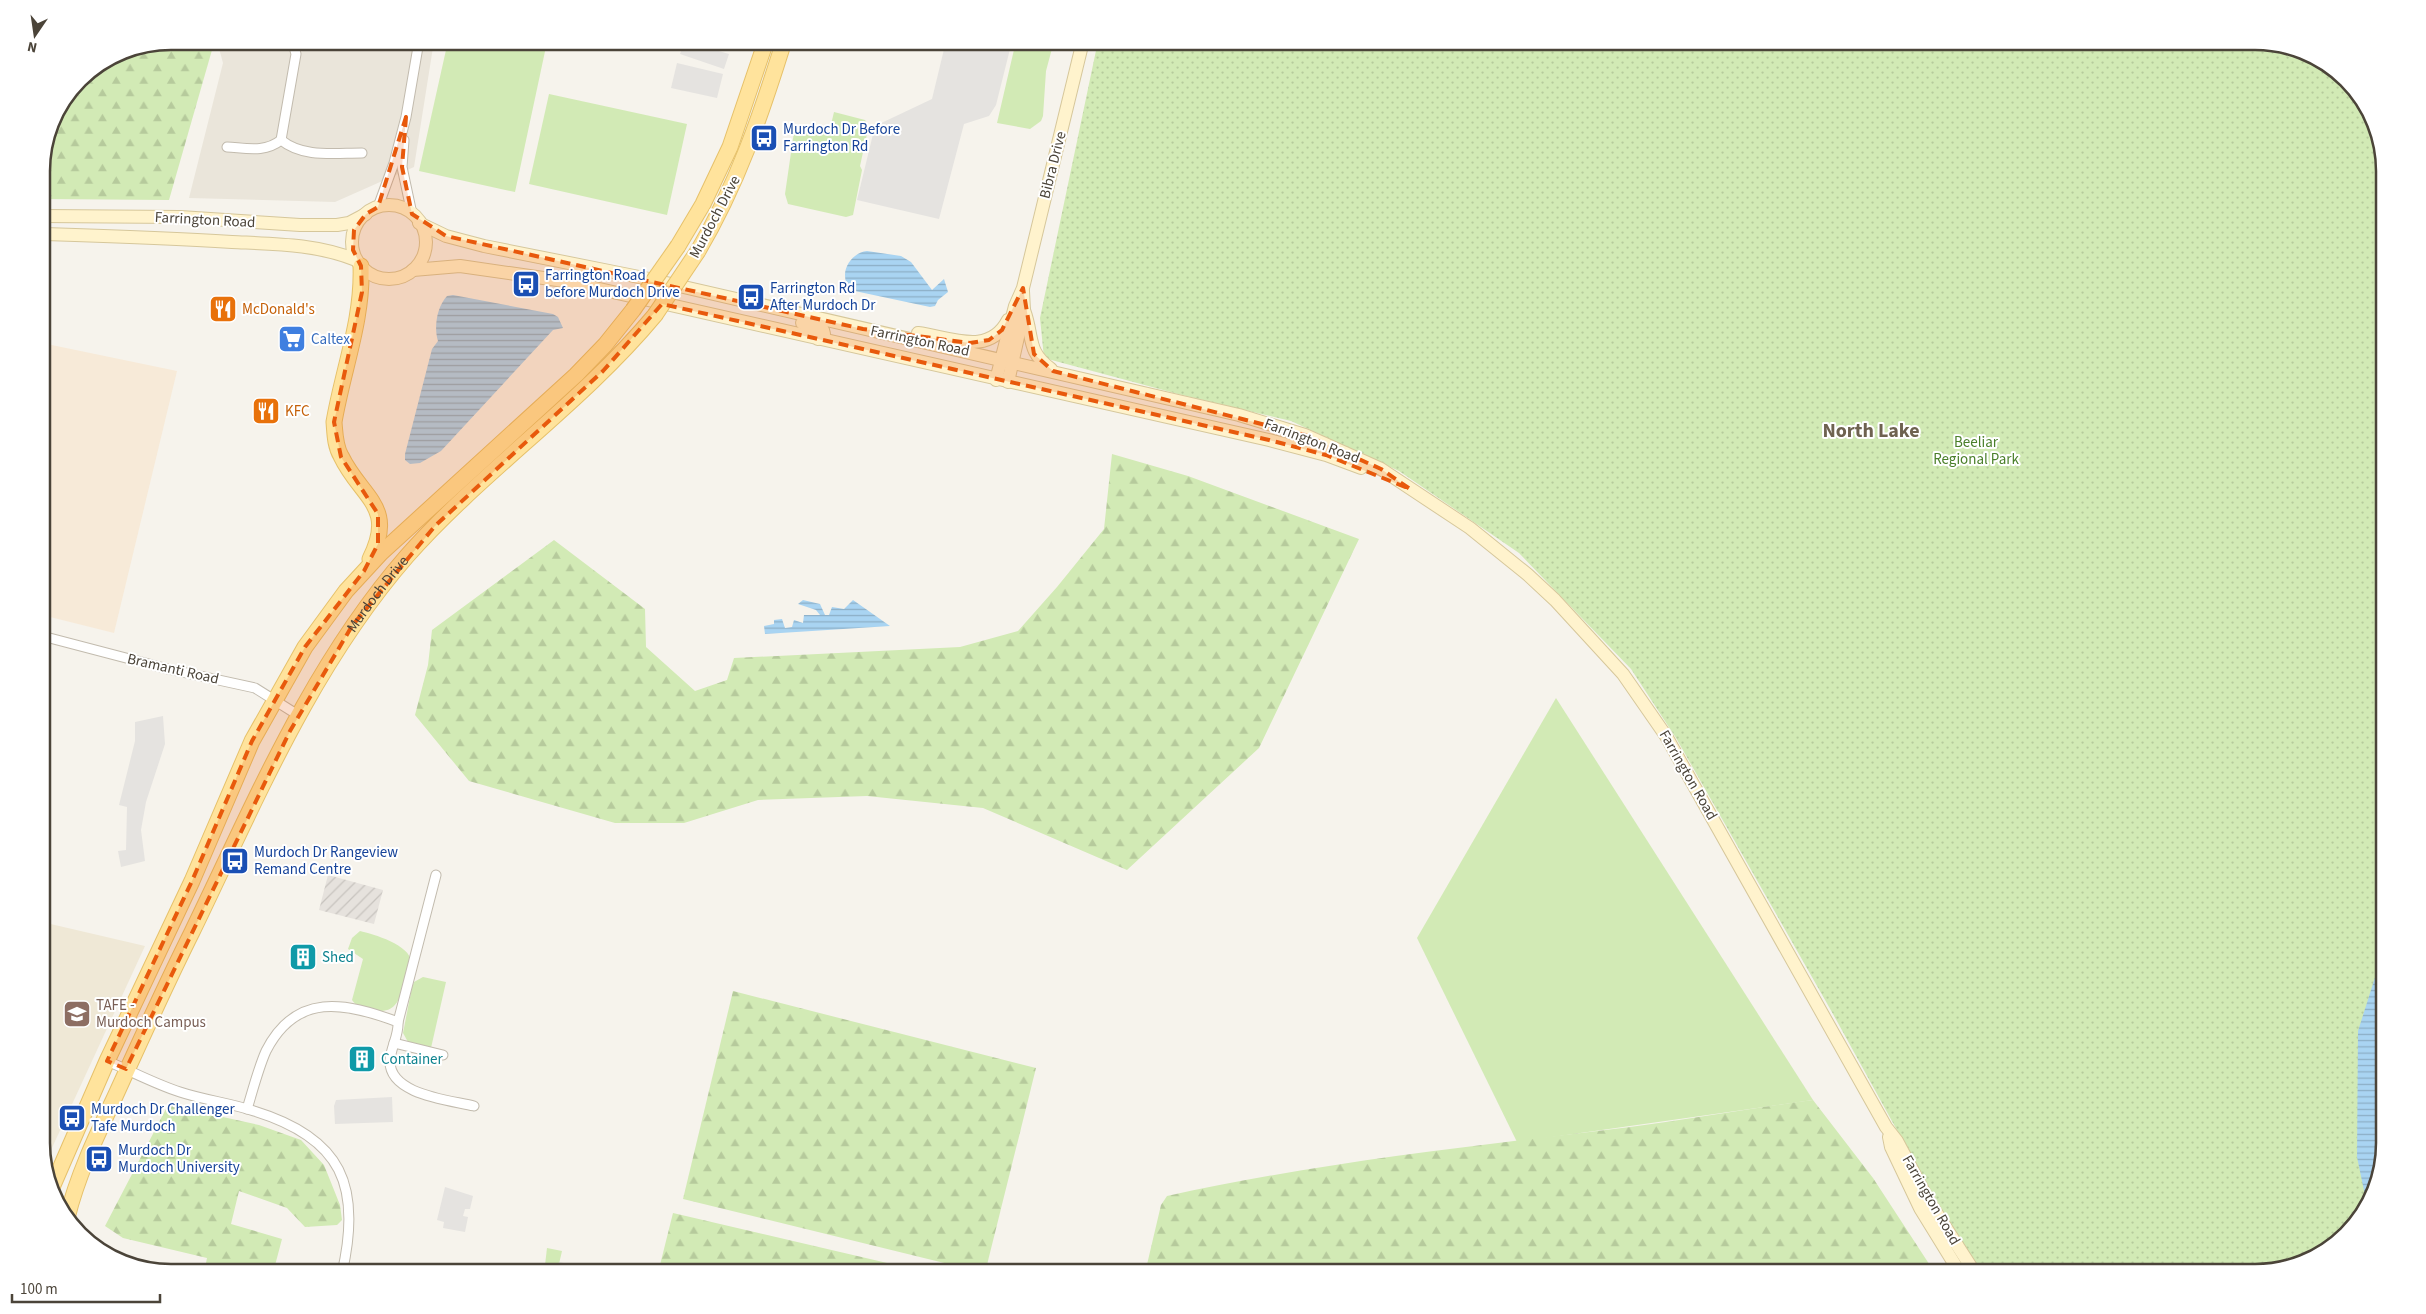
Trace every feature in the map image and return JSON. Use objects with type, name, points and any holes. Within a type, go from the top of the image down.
[{"type":"main road","name":"Murdoch Drive","points":[[55,1180],[107,1061],[192,881],[252,740],[273,701],[315,633],[364,571],[394,541],[576,375],[605,345],[634,310],[678,246],[706,198],[730,147],[763,50]]},
{"type":"main road","name":"Murdoch Drive","points":[[70,1209],[82,1171],[126,1069],[298,715],[352,626],[406,558],[450,512],[604,371],[654,315],[698,251],[730,192],[762,112],[781,50]]},
{"type":"main road","name":"Bibra Drive","points":[[1002,381],[1081,50]]},
{"type":"main road","points":[[358,263],[373,276],[382,278],[400,277],[413,270],[419,264],[425,248],[425,239],[416,218],[396,207],[378,207],[366,214],[356,226],[352,240],[358,263],[362,292],[358,321],[334,422],[335,439],[341,457],[369,496],[378,514],[380,529],[378,544],[364,571]]},
{"type":"main road","name":"Farrington Road","points":[[50,216],[180,217],[300,225],[343,224],[366,214]]},
{"type":"main road","name":"Farrington Road","points":[[416,218],[446,236],[484,246],[569,262],[1239,415],[1305,435],[1382,469],[1470,528],[1528,574],[1555,600],[1623,674],[1666,736],[1886,1127],[1897,1140],[1926,1196],[1969,1264]]},
{"type":"main road","name":"Farrington Road","points":[[50,234],[181,238],[301,246],[336,252],[358,263]]},
{"type":"main road","name":"Farrington Road","points":[[413,270],[460,266],[564,281],[1316,452],[1410,489]]},
{"type":"main road","points":[[750,303],[761,314],[823,330],[824,334],[818,339]]},
{"type":"main road","points":[[864,329],[903,331],[977,343],[989,340],[1002,330],[1019,308],[1030,327],[1034,354],[1053,371]]},
{"type":"main road","name":"Farrington Road","points":[[1886,1127],[1891,1147],[1920,1208],[1954,1264]]},
{"type":"main road","points":[[1926,1196],[1928,1208],[1963,1264]]},
{"type":"street","points":[[227,147],[262,149],[272,146],[281,140],[296,54],[295,50]]},
{"type":"street","points":[[378,207],[394,163],[406,117],[417,50]]},
{"type":"street","points":[[406,117],[402,167],[416,218]]},
{"type":"street","points":[[281,140],[292,149],[303,152],[362,153]]},
{"type":"street","name":"Bramanti Road","points":[[50,638],[162,667],[255,688],[298,715]]},
{"type":"street","points":[[436,875],[398,1022],[390,1061],[394,1078],[410,1091],[474,1106]]},
{"type":"street","points":[[247,1109],[266,1052],[282,1025],[310,1008],[335,1005],[398,1022]]},
{"type":"street","points":[[394,1043],[443,1056]]},
{"type":"street","points":[[107,1061],[180,1092],[247,1109],[297,1129],[313,1139],[337,1164],[350,1200],[349,1242],[344,1264]]},
{"type":"highlighted area","points":[[406,117],[402,167],[412,214],[446,236],[863,329],[970,343],[989,340],[1002,330],[1023,288],[1034,354],[1053,371],[1305,435],[1381,469],[1410,489],[1326,455],[1269,440],[662,304],[603,371],[435,526],[352,626],[290,731],[126,1069],[107,1061],[192,881],[252,741],[305,647],[364,571],[378,544],[378,514],[341,457],[334,422],[362,292],[361,266],[353,250],[354,230],[366,214],[378,207]]},
{"type":"shaded area","points":[[219,50],[433,50],[414,167],[335,202],[189,198],[223,63]]},
{"type":"shaded area","points":[[682,50],[715,50],[729,54],[724,69],[680,54]]},
{"type":"shaded area","points":[[944,50],[1010,50],[996,105],[989,116],[964,124],[939,219],[857,200],[875,126],[932,99]]},
{"type":"shaded area","points":[[677,63],[723,74],[717,98],[671,88]]},
{"type":"shaded area","points":[[50,345],[177,371],[114,633],[50,617]]},
{"type":"shaded area","points":[[163,716],[165,744],[146,802],[141,830],[145,861],[121,867],[118,851],[126,850],[127,807],[119,805],[135,741],[135,722]]},
{"type":"shaded area","points":[[328,875],[383,890],[374,924],[319,910]]},
{"type":"shaded area","name":"TAFE - Murdoch Campus","points":[[50,924],[145,946],[50,1152]]},
{"type":"shaded area","points":[[392,1097],[393,1122],[335,1124],[334,1106],[336,1100]]},
{"type":"shaded area","points":[[445,1187],[473,1196],[470,1209],[465,1209],[463,1216],[468,1217],[465,1232],[443,1228],[444,1222],[437,1220]]},
{"type":"green space","points":[[163,50],[212,50],[169,200],[50,199],[50,163],[54,140],[59,125],[75,97],[91,80],[104,70],[132,56],[148,52]]},
{"type":"green space","points":[[446,50],[545,50],[515,192],[419,171]]},
{"type":"green space","points":[[1014,50],[1052,50],[1046,71],[1041,121],[1030,129],[997,123]]},
{"type":"green space","name":"Beeliar Regional Park","points":[[1096,50],[2255,50],[2278,52],[2294,56],[2322,70],[2346,91],[2356,104],[2370,132],[2376,163],[2376,1151],[2370,1182],[2356,1210],[2335,1234],[2322,1244],[2294,1258],[2270,1263],[1976,1264],[1953,1232],[1833,1014],[1676,738],[1631,669],[1519,553],[1399,471],[1291,421],[1178,394],[1044,358],[1040,318]]},
{"type":"green space","points":[[549,94],[687,124],[667,215],[529,184]]},
{"type":"green space","points":[[834,112],[865,120],[867,123],[865,130],[867,134],[860,166],[862,170],[853,215],[846,217],[788,204],[785,194],[795,125],[829,133]]},
{"type":"green space","points":[[1112,454],[1188,476],[1359,539],[1259,748],[1127,870],[983,808],[867,796],[758,800],[684,823],[615,823],[469,781],[415,715],[428,665],[432,630],[554,540],[645,609],[646,647],[695,691],[727,680],[734,658],[960,647],[1018,631],[1104,529]]},
{"type":"green space","points":[[1556,698],[1813,1100],[1517,1142],[1417,938]]},
{"type":"green space","points":[[360,931],[390,941],[405,950],[409,956],[410,967],[400,996],[390,1009],[377,1011],[361,1007],[352,1000],[363,959],[348,949],[352,938]]},
{"type":"green space","points":[[423,977],[446,982],[431,1048],[408,1042],[403,1033],[412,987],[414,982]]},
{"type":"green space","points":[[733,991],[1036,1068],[987,1264],[948,1264],[683,1199]]},
{"type":"green space","points":[[1813,1100],[1873,1178],[1929,1264],[1147,1264],[1161,1205],[1167,1196],[1340,1164],[1630,1127]]},
{"type":"green space","points":[[168,1105],[259,1125],[301,1140],[324,1165],[340,1205],[342,1220],[337,1225],[305,1227],[287,1208],[239,1191],[231,1224],[282,1239],[275,1264],[206,1264],[207,1258],[123,1238],[105,1226]]},
{"type":"green space","points":[[673,1213],[891,1264],[660,1264]]},
{"type":"green space","points":[[547,1248],[562,1251],[559,1264],[545,1264]]},
{"type":"water","points":[[867,251],[901,256],[911,262],[932,290],[944,279],[948,292],[938,300],[935,306],[930,307],[846,288],[845,271],[849,262],[859,253]]},
{"type":"water","points":[[453,295],[553,314],[558,317],[563,328],[553,330],[441,451],[420,463],[410,464],[405,460],[405,454],[432,349],[438,341],[436,325],[438,312],[447,296]]},
{"type":"water","points":[[803,600],[820,604],[825,615],[829,615],[832,607],[844,609],[853,600],[890,626],[765,634],[764,626],[774,624],[774,620],[782,619],[785,628],[792,627],[794,620],[803,623],[804,615],[820,615],[816,610],[798,604]]},
{"type":"water","points":[[2376,974],[2376,1151],[2370,1182],[2364,1193],[2357,1157],[2358,1031]]},
{"type":"place","name":"Murdoch Dr Before Farrington Rd","points":[[764,138]]},
{"type":"place","name":"Farrington Road before Murdoch Drive","points":[[526,284]]},
{"type":"place","name":"Farrington Rd After Murdoch Dr","points":[[751,297]]},
{"type":"place","name":"McDonald's","points":[[223,309]]},
{"type":"place","name":"Caltex","points":[[292,339]]},
{"type":"place","name":"KFC","points":[[266,411]]},
{"type":"place","name":"Murdoch Dr Rangeview Remand Centre","points":[[235,861]]},
{"type":"place","name":"Shed","points":[[303,957]]},
{"type":"place","name":"TAFE - Murdoch Campus","points":[[77,1014]]},
{"type":"place","name":"Container","points":[[362,1059]]},
{"type":"place","name":"Murdoch Dr Challenger Tafe Murdoch","points":[[72,1118]]},
{"type":"place","name":"Murdoch Dr Murdoch University","points":[[99,1159]]},
{"type":"district","name":"North Lake","points":[[1871,431]]}]
